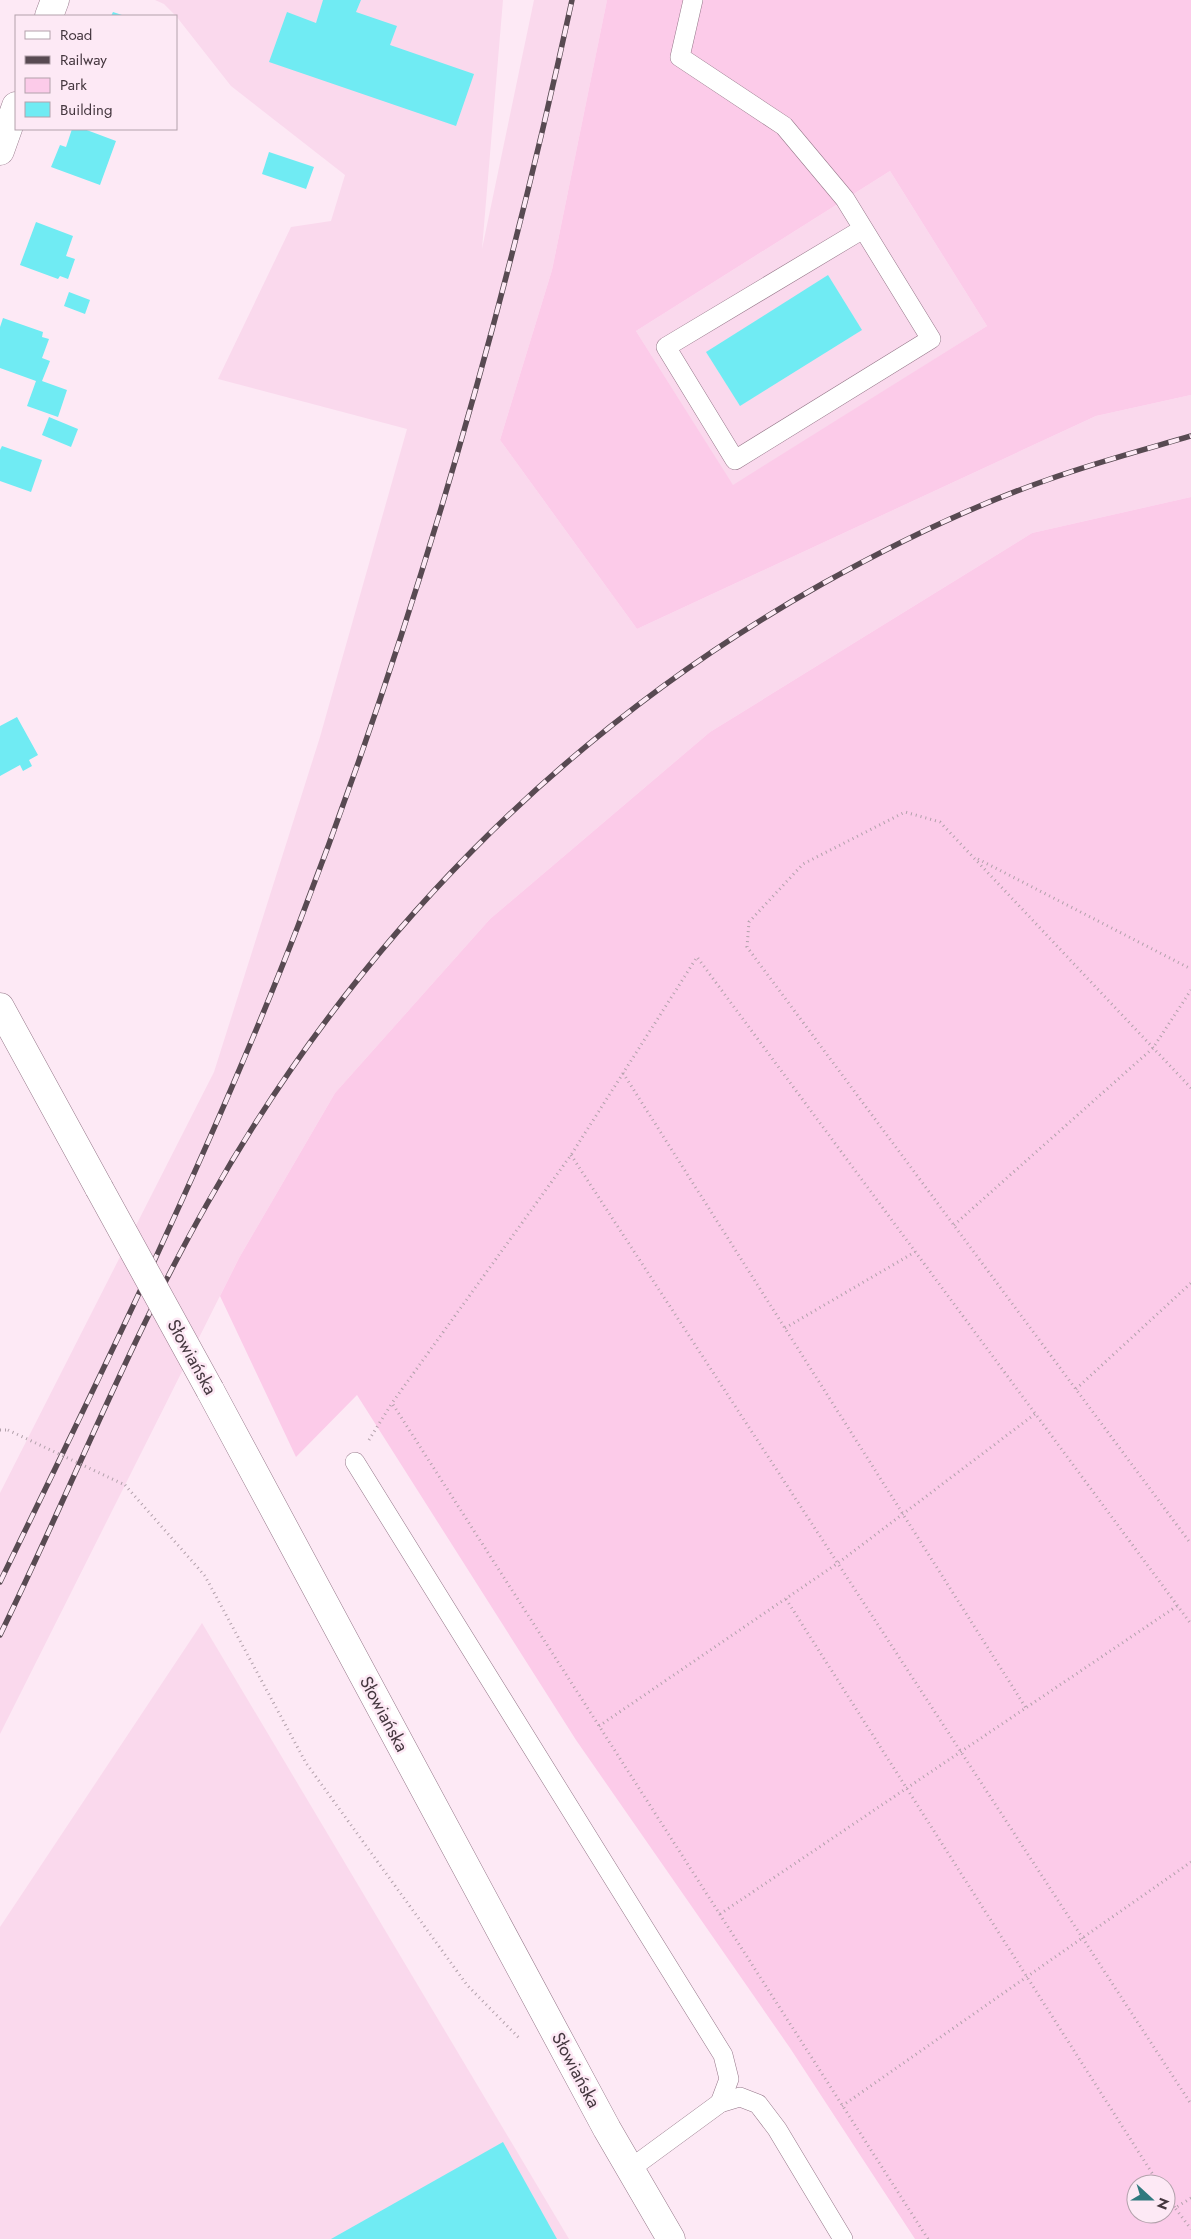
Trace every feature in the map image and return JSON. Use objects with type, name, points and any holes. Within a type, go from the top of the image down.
[{"type":"street","points":[[49,15],[55,0]]},
{"type":"street","points":[[0,151],[15,109]]},
{"type":"street","name":"Słowiańska","points":[[0,1007],[210,1390],[630,2169],[670,2239]]},
{"type":"lane","points":[[694,0],[680,56],[784,126],[845,199],[932,339],[735,460],[666,348],[863,229]]},
{"type":"lane","points":[[355,1462],[723,2055],[729,2080],[720,2103]]},
{"type":"lane","points":[[630,2169],[720,2103],[740,2097],[758,2104],[777,2129],[843,2239]]},
{"type":"path","points":[[1191,1088],[940,822],[906,812],[803,864],[749,922],[748,947],[1191,1544]]},
{"type":"path","points":[[975,858],[1191,969]]},
{"type":"path","points":[[355,1462],[392,1403],[571,1155],[697,957],[1191,1624]]},
{"type":"path","points":[[954,1225],[1154,1048],[1191,990]]},
{"type":"path","points":[[623,1073],[1026,1708]]},
{"type":"path","points":[[571,1155],[1191,2104]]},
{"type":"path","points":[[785,1328],[916,1252]]},
{"type":"path","points":[[1076,1389],[1191,1284]]},
{"type":"path","points":[[392,1403],[928,2239]]},
{"type":"path","points":[[599,1726],[838,1563],[1035,1414]]},
{"type":"path","points":[[0,1430],[8,1430],[125,1485],[205,1576],[306,1763],[468,1985],[526,2046]]},
{"type":"path","points":[[786,1599],[1153,2174]]},
{"type":"path","points":[[720,1914],[1177,1606]]},
{"type":"path","points":[[842,2106],[1191,1862]]},
{"type":"path","points":[[1176,2207],[1191,2198]]},
{"type":"path","points":[[1176,2209],[1191,2229]]},
{"type":"shaded area","points":[[155,0],[503,0],[482,249],[534,0],[607,0],[552,270],[500,440],[637,629],[1096,416],[1191,395],[1191,497],[1032,533],[710,732],[490,919],[335,1093],[239,1258],[0,1734],[0,1493],[214,1072],[320,737],[407,429],[218,379],[291,227],[331,221],[345,175],[231,86],[178,19],[178,15],[175,15],[164,4]]},
{"type":"shaded area","points":[[890,171],[987,326],[733,486],[636,331]]},
{"type":"shaded area","points":[[202,1623],[569,2239],[0,2239],[0,1927]]},
{"type":"green space","points":[[607,0],[1191,0],[1191,395],[1096,416],[637,629],[500,440],[552,270]],"holes":[[[890,171],[987,326],[733,485],[636,331]]]},
{"type":"green space","points":[[1191,497],[1191,2239],[915,2239],[790,2048],[576,1740],[357,1395],[296,1457],[220,1296],[239,1258],[335,1093],[490,919],[710,732],[1032,533]]},
{"type":"building","points":[[323,0],[361,0],[356,12],[397,26],[390,45],[474,74],[456,126],[269,62],[287,12],[316,23]]},
{"type":"building","points":[[113,12],[122,15],[112,15]]},
{"type":"building","points":[[72,130],[87,130],[116,141],[100,185],[51,167],[60,145],[66,147]]},
{"type":"building","points":[[269,152],[314,167],[306,189],[262,174]]},
{"type":"building","points":[[36,222],[73,236],[66,256],[75,259],[68,279],[60,276],[58,279],[20,265]]},
{"type":"building","points":[[828,275],[862,330],[740,406],[706,352]]},
{"type":"building","points":[[69,292],[90,300],[85,314],[64,306]]},
{"type":"building","points":[[3,318],[43,332],[42,337],[49,339],[42,358],[50,361],[42,381],[67,390],[58,417],[27,406],[36,381],[0,368],[0,327]]},
{"type":"building","points":[[49,417],[78,429],[71,447],[42,435]]},
{"type":"building","points":[[2,446],[42,460],[31,492],[0,481],[0,450]]},
{"type":"building","points":[[17,717],[38,755],[29,760],[32,766],[23,771],[20,765],[0,776],[0,726]]},
{"type":"building","points":[[503,2142],[557,2239],[331,2239]]},
{"type":"railway","points":[[0,1582],[156,1257],[230,1093],[265,1010],[340,813],[418,584],[453,468],[517,235],[572,0]]},
{"type":"railway","points":[[0,1635],[125,1364],[178,1257],[207,1204],[265,1109],[328,1018],[397,932],[472,851],[552,776],[637,706],[727,642],[822,584],[904,541],[989,502],[1083,468],[1191,436]]}]
